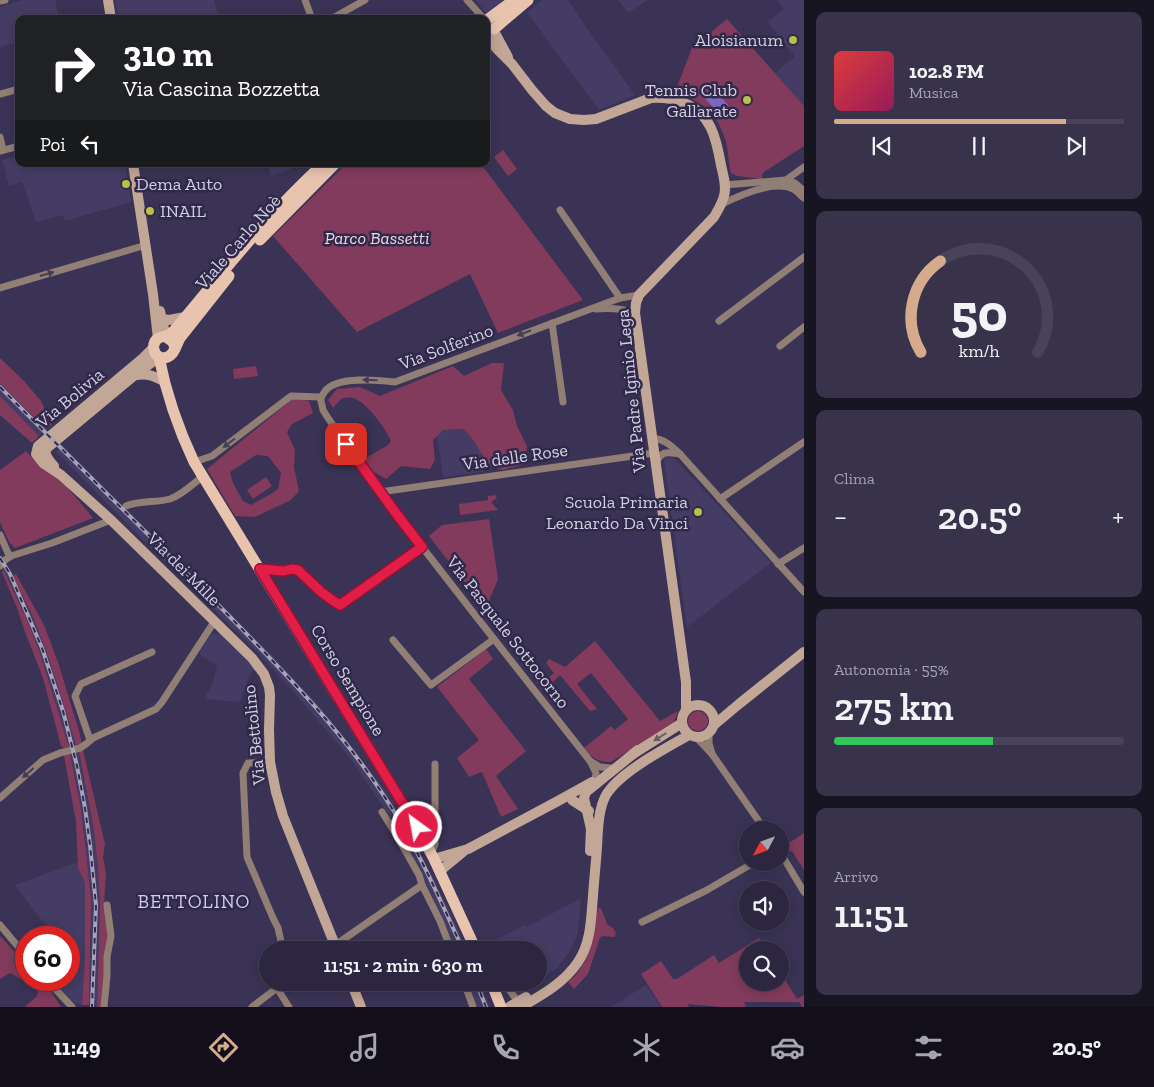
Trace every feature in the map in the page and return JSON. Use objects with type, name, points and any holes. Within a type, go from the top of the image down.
[{"type":"main road","points":[[490,24],[514,0]]},
{"type":"main road","points":[[490,25],[528,0]]},
{"type":"main road","name":"Viale Carlo Noè","points":[[163,348],[172,333],[240,250],[288,197],[320,167]]},
{"type":"main road","name":"Viale Carlo Noè","points":[[163,348],[180,338],[244,258],[332,167]]},
{"type":"main road","name":"Corso Sempione","points":[[163,348],[164,381],[186,446],[194,462],[417,827],[440,871],[472,941]]},
{"type":"main road","name":"Corso Sempione","points":[[163,348],[172,406]]},
{"type":"main road","points":[[494,991],[501,1007]]},
{"type":"street","points":[[0,1],[5,0]]},
{"type":"street","points":[[108,0],[110,15]]},
{"type":"street","points":[[306,0],[311,15]]},
{"type":"street","points":[[337,15],[365,0]]},
{"type":"street","points":[[468,2],[478,15]]},
{"type":"street","name":"Via Padre Iginio Lega","points":[[490,33],[498,50],[512,64],[532,91],[555,113],[570,119],[596,119],[651,98],[672,98],[702,114],[712,130],[717,146],[725,185],[722,204],[714,217],[639,296],[635,313],[686,682],[686,710]]},
{"type":"street","points":[[0,94],[15,90]]},
{"type":"street","points":[[0,137],[1,151],[15,147]]},
{"type":"street","name":"Corso Sempione","points":[[134,167],[163,348]]},
{"type":"street","points":[[725,185],[786,180],[804,167]]},
{"type":"street","points":[[795,173],[798,189]]},
{"type":"street","points":[[786,180],[798,189],[804,198]]},
{"type":"street","points":[[798,189],[804,181]]},
{"type":"street","points":[[722,204],[758,189],[780,187],[798,189]]},
{"type":"street","points":[[560,210],[620,298]]},
{"type":"street","points":[[0,288],[146,246]]},
{"type":"street","points":[[719,321],[804,257]]},
{"type":"street","name":"Corso Sempione","points":[[153,294],[162,319],[163,348]]},
{"type":"street","name":"Via Solferino","points":[[321,397],[326,389],[347,381],[365,379],[395,382],[620,298],[639,296]]},
{"type":"street","name":"Via Solferino","points":[[586,310],[611,308],[625,309],[635,313]]},
{"type":"street","points":[[162,319],[169,320],[185,317]]},
{"type":"street","points":[[552,323],[563,402]]},
{"type":"street","points":[[780,346],[804,327]]},
{"type":"street","name":"Via Bolivia","points":[[61,475],[46,455],[46,449],[135,375],[163,348]]},
{"type":"street","name":"Via Bolivia","points":[[111,520],[61,475],[43,463],[37,457],[36,452],[38,446],[143,358],[163,348]]},
{"type":"street","points":[[135,375],[150,374],[164,381]]},
{"type":"street","points":[[194,462],[212,456],[291,396],[321,397]]},
{"type":"street","name":"Via Pasquale Sottocorno","points":[[321,397],[323,410],[380,492],[590,761],[596,773],[595,780]]},
{"type":"street","points":[[652,438],[659,439],[670,445],[680,454],[804,592]]},
{"type":"street","points":[[720,499],[804,442]]},
{"type":"street","points":[[656,464],[660,456],[665,452],[680,454]]},
{"type":"street","name":"Via delle Rose","points":[[380,492],[654,453]]},
{"type":"street","points":[[126,506],[134,503],[169,499],[191,486],[203,476]]},
{"type":"street","points":[[1,564],[11,556],[52,543],[111,520]]},
{"type":"street","name":"Via dei Mille","points":[[0,798],[43,760],[80,748],[90,740],[156,708],[162,702],[214,622],[111,520]]},
{"type":"street","points":[[0,535],[11,556]]},
{"type":"street","points":[[260,569],[298,570],[320,591],[340,605],[422,547]]},
{"type":"street","points":[[778,564],[804,548]]},
{"type":"street","name":"Via Bettolino","points":[[214,622],[252,658],[267,681],[270,695],[270,762],[276,792],[283,816],[331,941]]},
{"type":"street","points":[[393,640],[431,685],[494,639]]},
{"type":"street","points":[[90,740],[75,696],[81,684],[152,652]]},
{"type":"street","points":[[558,801],[584,798],[625,768],[693,736],[702,737],[739,704],[804,652]]},
{"type":"street","name":"Via Padre Iginio Lega","points":[[686,682],[699,705]]},
{"type":"street","points":[[711,711],[739,704]]},
{"type":"street","points":[[712,754],[709,744],[714,718],[711,711],[706,707],[693,705],[682,716],[684,730],[712,754],[759,821]]},
{"type":"street","points":[[440,871],[468,848],[595,780],[638,750],[682,723]]},
{"type":"street","points":[[547,989],[574,958],[580,944],[584,926],[591,829],[584,798],[586,792],[638,750]]},
{"type":"street","points":[[547,989],[569,974],[578,962],[591,928],[601,806],[616,782],[650,757]]},
{"type":"street","points":[[590,761],[600,767],[611,768]]},
{"type":"street","points":[[270,762],[248,764],[243,773],[247,857],[278,928],[281,941]]},
{"type":"street","points":[[435,764],[435,844],[432,856],[468,848]]},
{"type":"street","points":[[572,800],[591,812],[601,806]]},
{"type":"street","points":[[382,812],[419,875],[448,941]]},
{"type":"street","points":[[789,867],[804,892]]},
{"type":"street","points":[[642,922],[707,890],[740,871]]},
{"type":"street","points":[[344,941],[422,885]]},
{"type":"street","points":[[104,1007],[107,957],[111,936],[107,905]]},
{"type":"street","points":[[0,924],[15,942]]},
{"type":"street","points":[[57,991],[72,1007]]},
{"type":"street","points":[[252,1007],[274,991]]},
{"type":"street","points":[[280,991],[288,1007]]},
{"type":"street","points":[[355,991],[361,1007]]},
{"type":"street","points":[[467,991],[473,1007]]},
{"type":"street","points":[[510,991],[521,1007],[544,991]]},
{"type":"street","points":[[509,1007],[543,991]]},
{"type":"shaded area","points":[[23,0],[55,0],[59,15],[15,15],[15,43],[0,47],[0,7]]},
{"type":"shaded area","points":[[115,0],[214,0],[218,15],[117,15]]},
{"type":"shaded area","points":[[476,0],[508,0],[492,15],[486,14]]},
{"type":"shaded area","points":[[542,0],[568,0],[635,95],[599,110],[527,12]]},
{"type":"shaded area","points":[[618,0],[648,0],[628,13]]},
{"type":"shaded area","name":"Aloisianum","points":[[777,0],[804,0],[804,106],[775,73],[795,57],[768,22],[784,9]]},
{"type":"shaded area","points":[[712,87],[728,105],[719,114],[703,96]]},
{"type":"shaded area","points":[[15,156],[15,167],[125,167],[131,202],[65,221],[63,215],[36,222],[22,182],[9,186],[2,160]]},
{"type":"shaded area","points":[[268,167],[296,167],[271,176]]},
{"type":"shaded area","points":[[0,383],[46,429],[39,436],[0,396]]},
{"type":"shaded area","points":[[464,429],[481,452],[484,472],[443,477],[437,436],[443,430]]},
{"type":"shaded area","points":[[62,445],[189,571],[320,707],[388,794],[402,816],[463,941],[451,941],[437,906],[410,852],[386,811],[350,758],[285,682],[250,645],[56,452]]},
{"type":"shaded area","name":"Scuola Primaria Leonardo Da Vinci","points":[[666,457],[675,459],[771,563],[687,627],[664,461]]},
{"type":"shaded area","points":[[6,565],[25,600],[40,634],[61,693],[76,745],[69,747],[39,650],[3,569]]},
{"type":"shaded area","points":[[221,633],[255,670],[250,674],[240,702],[204,699],[213,683],[217,666],[199,654],[211,634]]},
{"type":"shaded area","points":[[79,751],[94,830],[98,870],[100,906],[97,1007],[89,1005],[91,933],[81,809],[70,754]]},
{"type":"shaded area","points":[[78,862],[78,868],[85,883],[85,958],[82,1005],[75,1003],[62,991],[80,991],[80,926],[46,926],[15,885]]},
{"type":"shaded area","points":[[581,898],[578,933],[572,947],[558,967],[547,975],[547,941],[493,941],[525,925],[527,927]]},
{"type":"shaded area","points":[[646,985],[661,1007],[611,1007]]},
{"type":"shaded area","points":[[470,991],[483,991],[490,1007],[476,1007]]},
{"type":"shaded area","points":[[512,991],[526,991],[517,998]]},
{"type":"green space","name":"Tennis Club Gallarate","points":[[727,19],[804,106],[804,146],[764,172],[762,179],[737,176],[731,173],[726,142],[718,123],[701,104],[675,92],[692,48]]},
{"type":"green space","points":[[503,150],[517,169],[508,176],[494,157]]},
{"type":"green space","name":"Parco Bassetti","points":[[343,167],[483,167],[583,300],[498,333],[470,274],[357,332],[273,236]]},
{"type":"green space","points":[[0,358],[41,401],[52,425],[46,429],[0,383]]},
{"type":"green space","points":[[492,363],[504,363],[501,390],[513,410],[517,426],[527,446],[525,464],[503,470],[489,466],[474,441],[464,429],[443,430],[433,440],[435,460],[430,469],[401,466],[386,479],[374,472],[364,459],[388,445],[391,441],[380,423],[364,404],[358,400],[353,398],[341,399],[333,408],[328,400],[337,389],[360,387],[380,396],[453,366],[464,376]]},
{"type":"green space","points":[[256,366],[258,376],[234,379],[233,369]]},
{"type":"green space","points":[[0,396],[39,436],[32,443],[0,415]]},
{"type":"green space","points":[[294,398],[309,401],[313,413],[292,424],[287,432],[295,450],[294,467],[299,491],[291,500],[255,517],[235,516],[207,469]],"holes":[[[256,455],[268,456],[281,473],[278,489],[251,505],[243,501],[233,483],[230,472]]]},
{"type":"green space","points":[[26,451],[34,460],[58,476],[93,518],[15,548],[9,542],[0,522],[0,470]]},
{"type":"green space","points":[[266,477],[272,486],[253,499],[247,490]]},
{"type":"green space","points":[[495,495],[497,498],[491,502],[498,510],[460,515],[459,504],[488,500],[488,496]]},
{"type":"green space","points":[[489,519],[498,579],[488,603],[493,606],[488,618],[485,617],[485,609],[429,536],[442,525]]},
{"type":"green space","points":[[3,569],[39,650],[69,747],[64,748],[61,746],[43,678],[2,572]]},
{"type":"green space","points":[[16,574],[44,625],[59,665],[82,744],[76,745],[55,676],[37,627],[12,576]]},
{"type":"green space","points":[[595,641],[660,721],[678,711],[674,722],[611,762],[602,762],[596,759],[584,748],[611,726],[615,730],[628,719],[591,673],[577,684],[597,709],[590,711],[560,675],[546,689],[542,690],[531,674],[535,671],[544,681],[554,673],[546,663],[549,659],[565,667]]},
{"type":"green space","points":[[486,649],[493,659],[469,679],[526,751],[496,776],[518,809],[501,817],[482,772],[469,777],[457,758],[479,740],[437,687]]},
{"type":"green space","points":[[694,711],[702,711],[708,717],[708,725],[702,731],[694,731],[688,725],[688,717]]},
{"type":"green space","points":[[83,750],[105,844],[103,857],[106,873],[104,905],[108,941],[102,1007],[97,1007],[100,906],[98,870],[94,830],[79,751]]},
{"type":"green space","points":[[70,754],[81,809],[91,899],[89,1005],[82,1005],[85,958],[85,883],[78,868],[76,821],[64,756]]},
{"type":"green space","points":[[804,833],[804,870],[792,851],[789,852],[789,843]]},
{"type":"green space","points":[[598,908],[601,908],[607,924],[616,933],[614,937],[602,936],[600,938],[588,974],[574,989],[568,982],[575,976],[586,960]]},
{"type":"green space","points":[[0,936],[15,952],[15,976],[10,973],[0,979]]},
{"type":"green space","points":[[739,950],[739,991],[789,991],[789,986],[797,999],[804,995],[804,1007],[799,1002],[744,1002],[746,1007],[688,1004],[689,1007],[662,1007],[641,974],[661,961],[673,979],[677,979],[714,955],[719,963]]},
{"type":"green space","points":[[38,991],[51,991],[61,1007],[25,1007],[37,996]]},
{"type":"railway","points":[[0,387],[174,560],[331,725],[350,748],[396,814],[426,871],[459,941]]},
{"type":"railway","points":[[0,558],[10,574],[42,648],[63,711],[77,766],[85,808],[96,905],[92,1007]]},
{"type":"railway","points":[[480,991],[486,1007]]},
{"type":"place","name":"Aloisianum","points":[[793,40]]},
{"type":"place","name":"Tennis Club Gallarate","points":[[747,100]]},
{"type":"place","name":"Dema Auto","points":[[126,184]]},
{"type":"place","name":"INAIL","points":[[150,211]]},
{"type":"place","name":"Scuola Primaria Leonardo Da Vinci","points":[[698,512]]},
{"type":"district","name":"BETTOLINO","points":[[194,901]]},
{"type":"route","points":[[346,444],[422,547],[340,605],[320,591],[298,570],[260,569],[417,827]]}]
